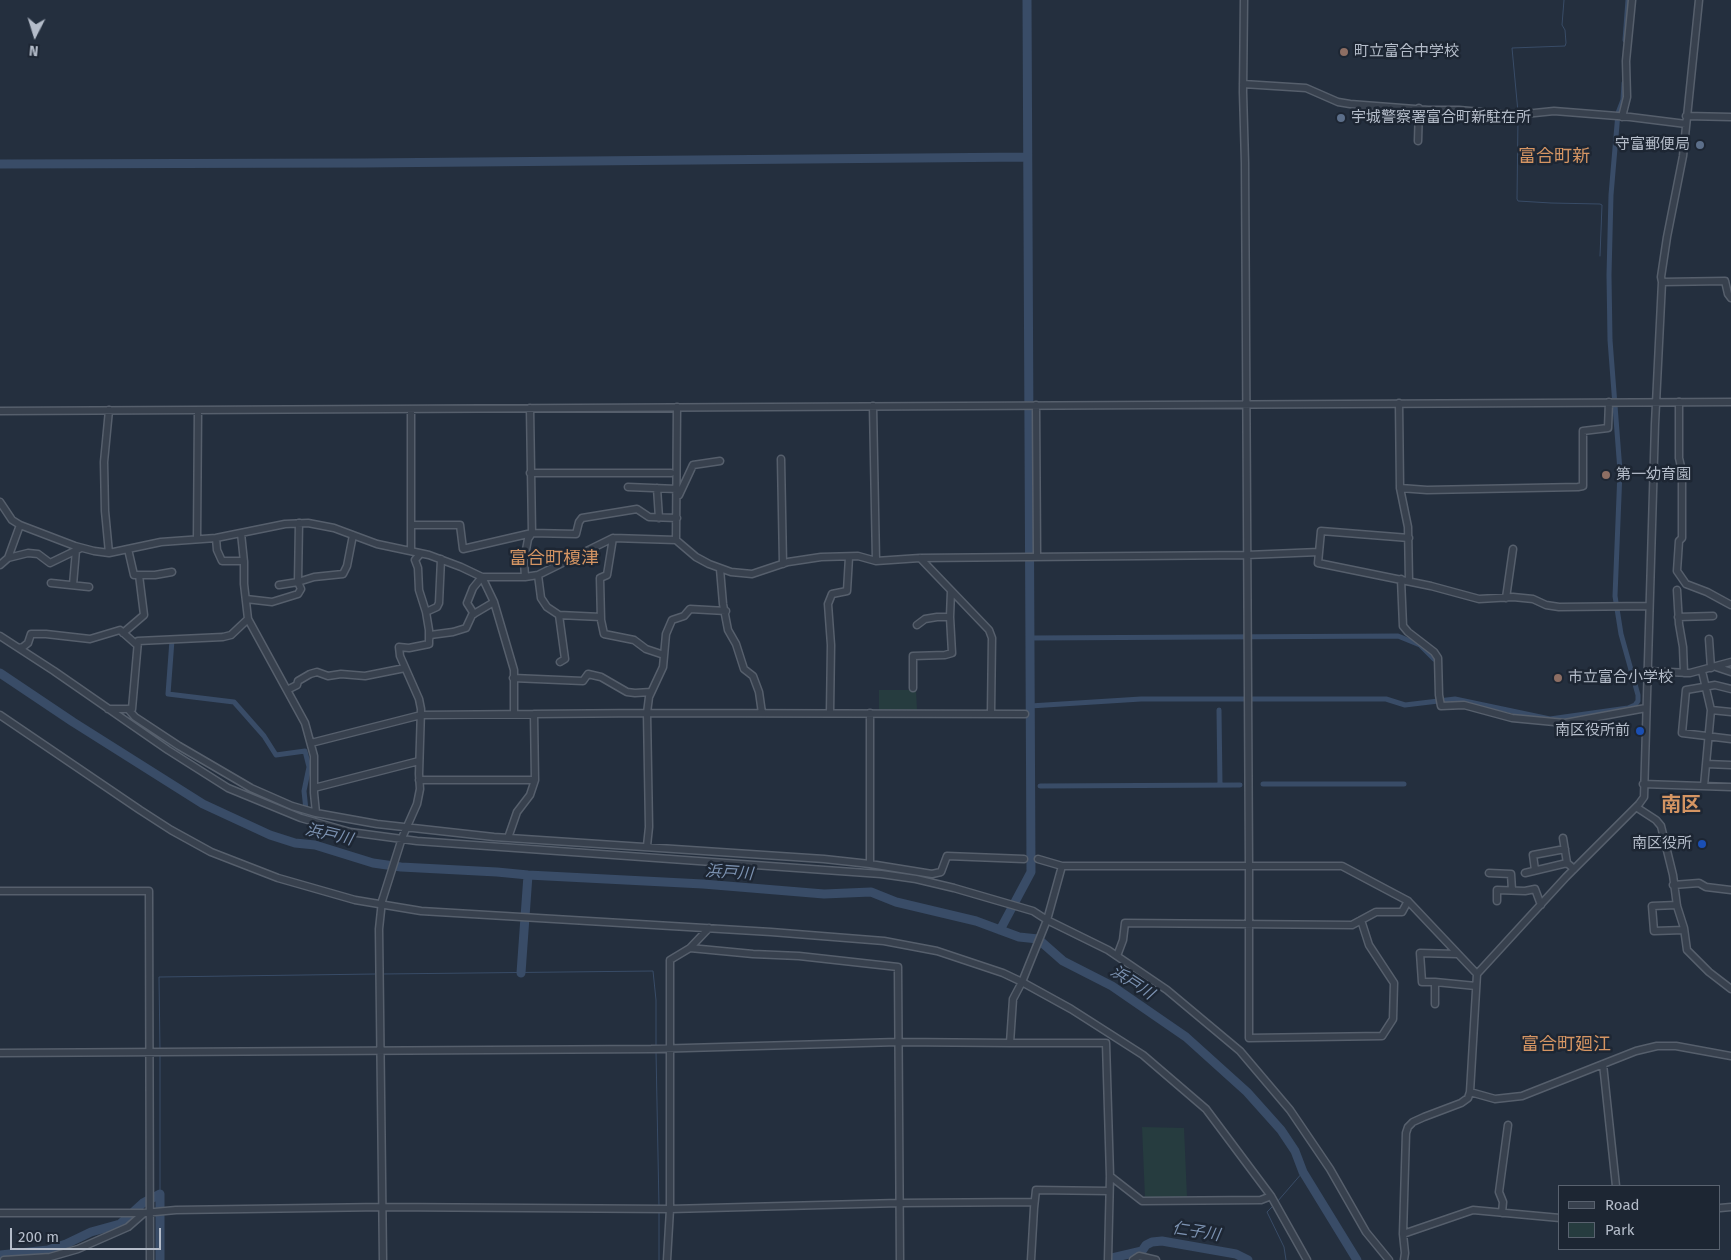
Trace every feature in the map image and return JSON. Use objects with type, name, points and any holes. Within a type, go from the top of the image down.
[{"type":"street","points":[[1619,117],[1627,97],[1626,62],[1632,0]]},
{"type":"street","points":[[1404,1260],[1404,1157],[1406,1133],[1408,1127],[1413,1122],[1461,1104],[1468,1098],[1470,1092],[1477,974],[1540,905],[1644,797],[1661,277],[1683,156],[1699,0]]},
{"type":"street","points":[[1244,2],[1249,1038],[1382,1036],[1393,1019],[1394,983],[1369,945],[1362,920]]},
{"type":"street","points":[[1243,84],[1306,88],[1338,102],[1350,104],[1519,115],[1554,111],[1686,124]]},
{"type":"street","points":[[1418,140],[1419,108]]},
{"type":"street","points":[[1686,116],[1731,116]]},
{"type":"street","points":[[1662,284],[1725,281],[1731,298]]},
{"type":"street","points":[[1400,488],[1427,490],[1578,488],[1583,486],[1583,431],[1608,428],[1610,402]]},
{"type":"street","points":[[1679,402],[1682,538],[1679,541],[1677,571],[1686,584],[1707,592],[1731,605]]},
{"type":"street","points":[[0,411],[1731,402]]},
{"type":"street","points":[[1399,403],[1400,488],[1408,527],[1409,581]]},
{"type":"street","points":[[1035,405],[1035,556]]},
{"type":"street","points":[[873,406],[876,561]]},
{"type":"street","points":[[676,540],[678,407]]},
{"type":"street","points":[[526,577],[524,561],[528,539],[532,533],[530,408]]},
{"type":"street","points":[[410,551],[411,409]]},
{"type":"street","points":[[109,553],[105,511],[104,462],[110,410]]},
{"type":"street","points":[[197,539],[198,410]]},
{"type":"street","points":[[781,459],[783,564]]},
{"type":"street","points":[[677,499],[692,465],[720,461]]},
{"type":"street","points":[[530,473],[671,473]]},
{"type":"street","points":[[628,487],[677,489]]},
{"type":"street","points":[[657,488],[659,518]]},
{"type":"street","points":[[0,502],[12,520],[79,549],[109,553],[161,542],[216,538],[285,524],[308,523],[334,528],[377,544],[441,559],[482,577],[526,577],[538,575],[613,538],[676,540],[696,556],[720,569],[752,574],[804,559],[858,556],[876,561],[920,558],[1247,555],[1319,552]]},
{"type":"street","points":[[411,525],[460,525],[463,549],[532,533],[576,534],[582,518],[637,509],[649,517],[677,518]]},
{"type":"street","points":[[246,599],[272,602],[298,594],[301,589],[298,582],[299,523]]},
{"type":"street","points":[[8,558],[20,524]]},
{"type":"street","points":[[1408,538],[1321,531],[1318,563],[1401,579],[1479,599],[1533,599],[1546,605],[1559,606],[1649,606]]},
{"type":"street","points":[[241,534],[248,619],[305,723],[314,756],[316,813]]},
{"type":"street","points":[[279,585],[343,574],[347,566],[353,535]]},
{"type":"street","points":[[216,538],[217,550],[222,561],[244,561]]},
{"type":"street","points":[[613,538],[607,575],[600,578],[601,617],[604,634],[634,640],[646,648],[664,655]]},
{"type":"street","points":[[0,565],[8,558],[28,553],[38,554],[50,563],[79,549]]},
{"type":"street","points":[[73,586],[79,549]]},
{"type":"street","points":[[1506,598],[1513,549]]},
{"type":"street","points":[[128,550],[134,575],[155,575],[172,572]]},
{"type":"street","points":[[420,554],[415,560],[418,568],[419,590],[426,612],[429,644]]},
{"type":"street","points":[[830,712],[831,645],[828,604],[832,594],[847,591],[849,557]]},
{"type":"street","points":[[920,558],[989,630],[992,638],[991,713]]},
{"type":"street","points":[[426,612],[437,607],[439,603],[441,559]]},
{"type":"street","points":[[720,569],[723,604],[726,611],[728,630],[736,644],[744,669],[753,676],[759,692],[762,712]]},
{"type":"street","points":[[123,633],[144,615],[139,575]]},
{"type":"street","points":[[538,575],[540,598],[547,607],[559,615],[601,617]]},
{"type":"street","points":[[482,577],[494,602],[514,670],[514,714]]},
{"type":"street","points":[[474,614],[467,603],[473,588],[482,577]]},
{"type":"street","points":[[1401,579],[1403,626],[1434,652],[1438,658],[1441,706],[1464,705],[1512,718],[1565,723],[1646,708]]},
{"type":"street","points":[[51,583],[89,587]]},
{"type":"street","points":[[1677,590],[1684,673]]},
{"type":"street","points":[[913,688],[913,656],[952,653],[951,591]]},
{"type":"street","points":[[429,644],[430,635],[466,628],[474,614],[494,602]]},
{"type":"street","points":[[648,846],[647,712],[651,692],[663,667],[666,634],[672,620],[684,616],[690,609],[726,611]]},
{"type":"street","points":[[559,615],[565,659],[560,662]]},
{"type":"street","points":[[1678,617],[1713,616]]},
{"type":"street","points":[[916,625],[925,619],[950,617]]},
{"type":"street","points":[[107,709],[132,709],[138,641],[223,637],[231,635],[248,619]]},
{"type":"street","points":[[19,648],[28,643],[31,634],[90,639],[120,630],[137,645]]},
{"type":"street","points":[[0,636],[199,771],[228,788],[301,818],[350,832],[417,841],[881,874],[916,879],[1030,910],[1117,956],[1167,990],[1240,1051],[1290,1110],[1330,1169],[1366,1232],[1389,1260]]},
{"type":"street","points":[[1709,639],[1714,667]]},
{"type":"street","points":[[383,1260],[379,929],[381,905],[402,838],[417,804],[420,789],[421,715],[419,699],[405,668],[399,647],[408,648],[429,644]]},
{"type":"street","points":[[1647,671],[1684,673],[1702,671],[1731,662]]},
{"type":"street","points":[[1714,667],[1731,672]]},
{"type":"street","points":[[287,690],[297,685],[298,681],[317,672],[328,676],[347,674],[366,676],[405,668]]},
{"type":"street","points":[[1702,671],[1711,710],[1704,786]]},
{"type":"street","points":[[514,678],[583,681],[588,674],[602,677],[627,692],[651,692]]},
{"type":"street","points":[[1731,689],[1715,685],[1686,690],[1682,733],[1731,739]]},
{"type":"street","points":[[128,709],[149,727],[224,774],[258,792],[292,806],[316,813],[406,828],[508,838],[648,846],[870,864],[932,874],[941,872],[947,856],[1024,859]]},
{"type":"street","points":[[1711,710],[1731,712]]},
{"type":"street","points":[[311,743],[421,715],[647,712],[830,712],[911,713],[920,715],[1025,714]]},
{"type":"street","points":[[870,713],[870,864]]},
{"type":"street","points":[[508,838],[517,812],[530,795],[535,780],[534,714]]},
{"type":"street","points":[[0,715],[140,810],[211,852],[304,886],[355,900],[421,911],[841,936],[902,944],[955,957],[1022,982],[1071,1009],[1143,1054],[1206,1109],[1271,1196],[1307,1260]]},
{"type":"street","points":[[314,788],[419,760]]},
{"type":"street","points":[[1706,764],[1731,765]]},
{"type":"street","points":[[419,780],[535,780]]},
{"type":"street","points":[[1643,788],[1731,787]]},
{"type":"street","points":[[1636,807],[1656,820],[1661,826],[1673,875],[1673,886],[1687,950],[1709,972],[1731,989]]},
{"type":"street","points":[[1563,838],[1567,863],[1574,869]]},
{"type":"street","points":[[1535,870],[1532,854],[1565,849]]},
{"type":"street","points":[[1038,859],[1062,866],[1342,866],[1408,901],[1477,974]]},
{"type":"street","points":[[1525,873],[1567,863]]},
{"type":"street","points":[[1010,1043],[1011,1005],[1047,920],[1062,866]]},
{"type":"street","points":[[1489,873],[1511,874],[1512,890]]},
{"type":"street","points":[[1673,886],[1699,883],[1706,888],[1731,890]]},
{"type":"street","points":[[1497,901],[1497,890],[1525,891],[1535,888],[1540,905]]},
{"type":"street","points":[[0,891],[149,891],[152,1052],[150,1260]]},
{"type":"street","points":[[1117,956],[1123,940],[1125,924],[1249,923],[1352,925],[1376,912],[1402,912],[1408,901]]},
{"type":"street","points":[[1677,905],[1652,906],[1654,931],[1684,930]]},
{"type":"street","points":[[667,1260],[670,960],[690,948],[709,928]]},
{"type":"street","points":[[690,948],[800,956],[898,967],[900,1260]]},
{"type":"street","points":[[1457,954],[1420,953],[1422,982],[1476,986]]},
{"type":"street","points":[[1435,982],[1435,1004]]},
{"type":"street","points":[[0,1053],[668,1049],[898,1042],[1106,1043],[1110,1176],[1108,1260]]},
{"type":"street","points":[[1470,1092],[1495,1099],[1522,1096],[1636,1051],[1657,1046],[1676,1046],[1731,1056]]},
{"type":"street","points":[[1603,1064],[1616,1185]]},
{"type":"street","points":[[1502,1214],[1503,1202],[1499,1192],[1508,1125]]},
{"type":"street","points":[[1110,1176],[1142,1201],[1261,1200],[1271,1196]]},
{"type":"street","points":[[1030,1260],[1036,1190],[1109,1191]]},
{"type":"street","points":[[0,1213],[383,1207],[667,1209],[899,1203],[1034,1202]]},
{"type":"street","points":[[1403,1234],[1473,1210],[1558,1218]]},
{"type":"street","points":[[4,1260],[50,1257],[78,1249],[128,1226],[150,1212]]},
{"type":"street","points":[[1133,1260],[1139,1256],[1156,1260]]},
{"type":"green space","points":[[879,690],[916,690],[917,710],[879,712]]},
{"type":"green space","points":[[1142,1127],[1184,1128],[1187,1197],[1145,1199]]},
{"type":"waterway","points":[[1000,930],[1031,872],[1027,0]]},
{"type":"waterway","points":[[1518,112],[1512,48],[1565,46],[1565,30],[1562,25],[1564,0]]},
{"type":"waterway","points":[[1625,40],[1628,0]]},
{"type":"waterway","points":[[1030,706],[1141,699],[1386,699],[1405,705],[1455,699],[1550,719],[1628,708],[1635,705],[1638,701],[1638,695],[1621,634],[1615,596],[1620,471],[1610,340],[1611,195],[1618,113],[1623,100],[1624,83]]},
{"type":"waterway","points":[[1518,118],[1518,201],[1602,205],[1600,256]]},
{"type":"waterway","points":[[0,164],[1027,157]]},
{"type":"waterway","points":[[1030,638],[1398,636],[1420,645],[1434,659]]},
{"type":"waterway","points":[[172,640],[168,694],[234,702],[264,736],[276,755],[305,751],[309,767],[304,791],[306,810]]},
{"type":"waterway","name":"浜戸川","points":[[0,673],[73,722],[203,804],[270,835],[295,843],[315,845],[373,863],[401,867],[703,884],[824,894],[871,892],[896,902],[976,921],[1019,937],[1038,939],[1063,961],[1112,986],[1186,1037],[1247,1092],[1281,1130],[1295,1151],[1303,1172],[1357,1260]]},
{"type":"waterway","points":[[1219,710],[1220,785]]},
{"type":"waterway","points":[[1263,784],[1404,784]]},
{"type":"waterway","points":[[1040,786],[1240,785]]},
{"type":"waterway","points":[[521,973],[528,875]]},
{"type":"waterway","points":[[383,974],[653,971],[656,1000],[656,1047]]},
{"type":"waterway","points":[[160,1051],[159,977],[376,974]]},
{"type":"waterway","points":[[656,1051],[659,1207]]},
{"type":"waterway","points":[[160,1055],[160,1194]]},
{"type":"waterway","points":[[1277,1202],[1303,1172]]},
{"type":"waterway","name":"仁子川","points":[[0,1255],[48,1250],[91,1232],[120,1224],[143,1203],[160,1194],[160,1260]]},
{"type":"waterway","points":[[1274,1205],[1267,1212],[1284,1247],[1286,1260]]},
{"type":"waterway","points":[[659,1211],[659,1260]]},
{"type":"waterway","name":"仁子川","points":[[1111,1260],[1112,1258],[1142,1251],[1146,1245],[1152,1242],[1162,1241],[1236,1254],[1248,1260]]},
{"type":"place","name":"町立富合中学校","points":[[1344,52]]},
{"type":"place","name":"宇城警察署富合町新駐在所","points":[[1341,118]]},
{"type":"place","name":"守富郵便局","points":[[1700,145]]},
{"type":"place","name":"第一幼育園","points":[[1606,475]]},
{"type":"place","name":"市立富合小学校","points":[[1558,678]]},
{"type":"place","name":"南区役所前","points":[[1640,731]]},
{"type":"place","name":"南区役所","points":[[1702,844]]},
{"type":"district","name":"富合町新","points":[[1554,157]]},
{"type":"district","name":"富合町榎津","points":[[554,559]]},
{"type":"district","name":"南区","points":[[1681,805]]},
{"type":"district","name":"富合町廻江","points":[[1566,1045]]}]
